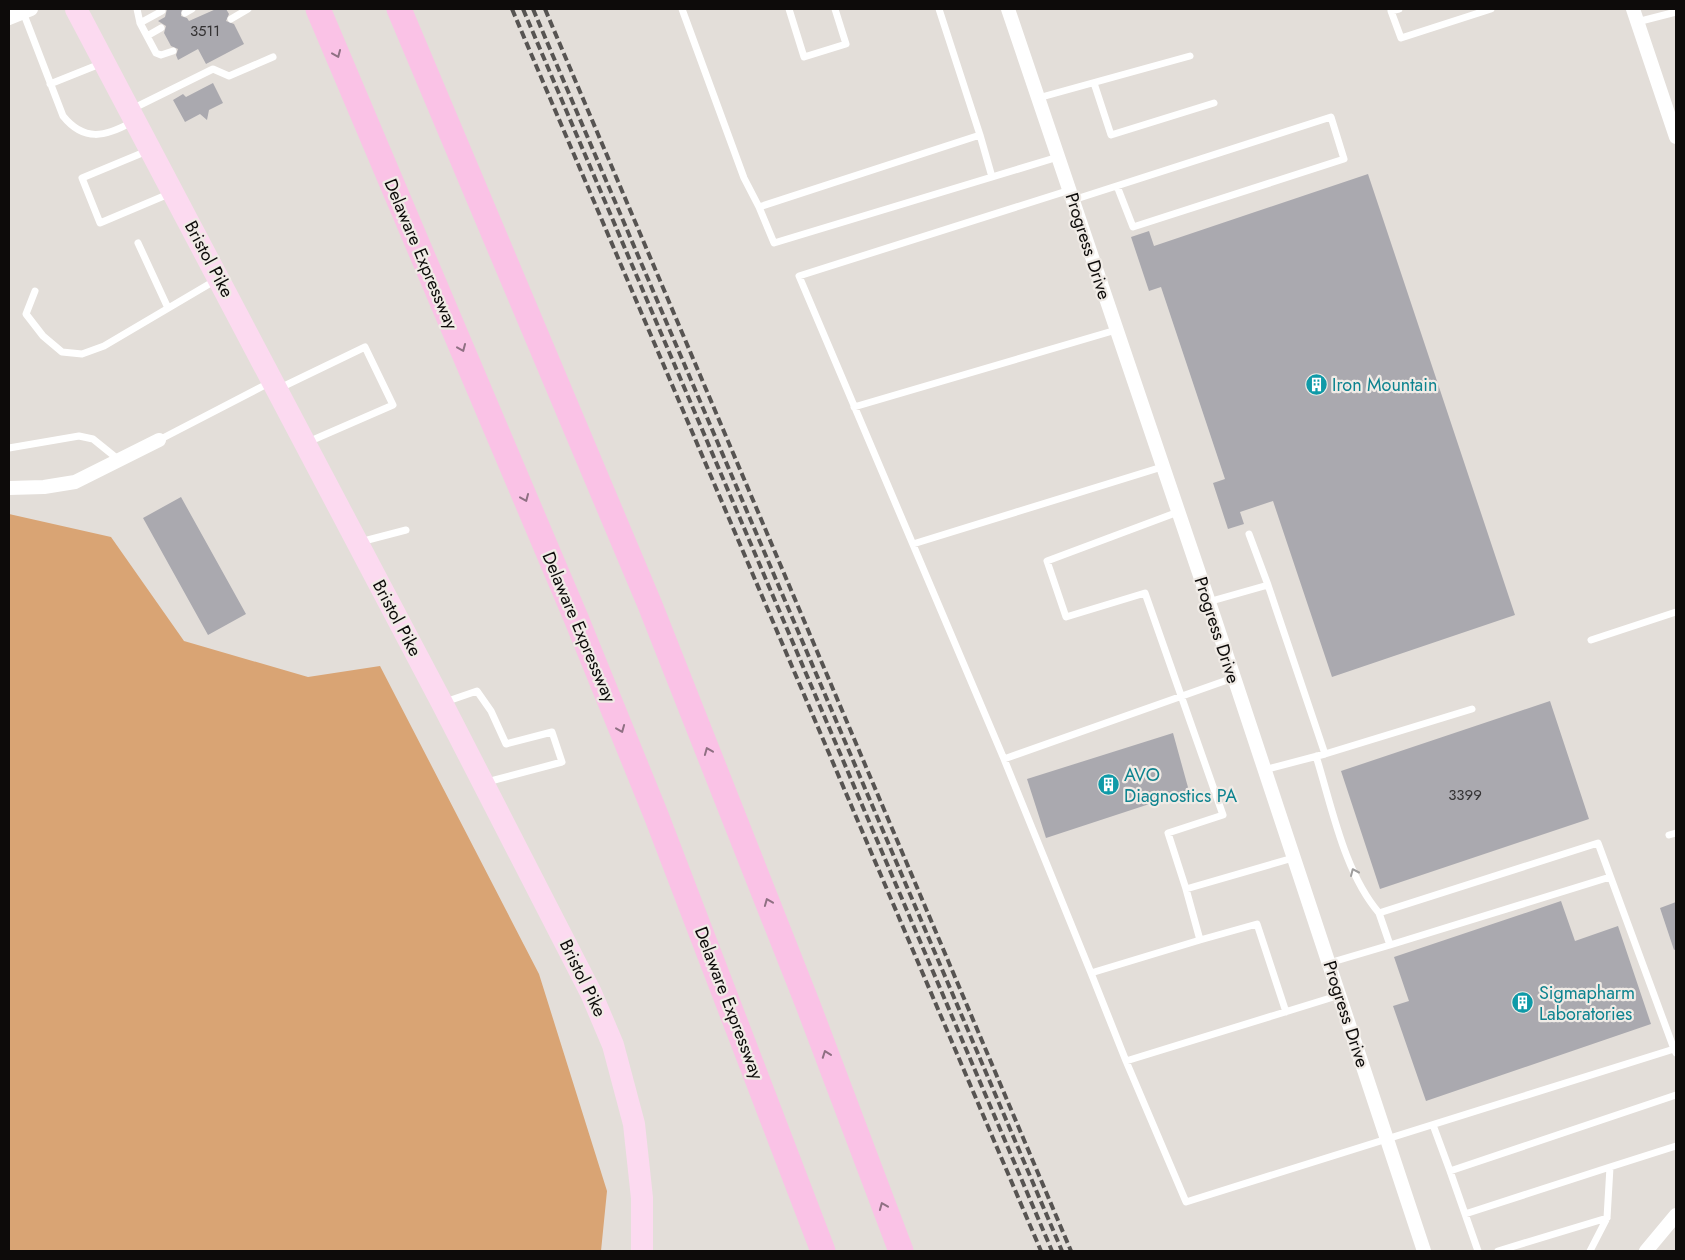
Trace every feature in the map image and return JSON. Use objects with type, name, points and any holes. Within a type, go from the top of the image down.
[{"type":"highway","name":"Delaware Expressway","points":[[318,9],[642,779],[823,1251]]},
{"type":"highway","points":[[399,9],[650,605],[808,1005],[901,1251]]},
{"type":"main road","name":"Bristol Pike","points":[[76,9],[174,192],[578,966],[613,1045],[628,1099],[638,1148],[642,1198],[642,1251]]},
{"type":"street","name":"Progress Drive","points":[[1008,9],[1340,995],[1424,1251]]},
{"type":"street","points":[[9,18],[27,11]]},
{"type":"street","points":[[1635,15],[1676,136]]},
{"type":"street","points":[[9,488],[44,487],[75,482],[159,440]]},
{"type":"street","points":[[1653,1249],[1676,1215]]},
{"type":"lane","points":[[185,13],[192,9]]},
{"type":"lane","points":[[231,19],[248,9]]},
{"type":"lane","points":[[682,9],[744,178],[774,243],[1058,157]]},
{"type":"lane","points":[[789,9],[804,57],[846,44],[835,9]]},
{"type":"lane","points":[[938,9],[992,177]]},
{"type":"lane","points":[[1399,9],[1391,11],[1401,38],[1491,9]]},
{"type":"lane","points":[[139,10],[140,23],[156,52],[161,55],[173,51]]},
{"type":"lane","points":[[27,11],[50,84],[63,116],[73,129],[86,134],[100,134],[118,130],[132,115],[213,69],[229,76],[273,57]]},
{"type":"lane","points":[[140,23],[162,11]]},
{"type":"lane","points":[[1635,15],[1676,12]]},
{"type":"lane","points":[[147,36],[161,28]]},
{"type":"lane","points":[[1038,98],[1190,56]]},
{"type":"lane","points":[[50,84],[104,62]]},
{"type":"lane","points":[[1094,83],[1110,135],[1214,103]]},
{"type":"lane","points":[[1116,186],[1133,226],[1344,159],[1331,117],[1116,186],[1071,195],[799,276],[1004,759],[1126,1061],[1186,1202],[1675,1051],[1598,843],[1379,913]]},
{"type":"lane","points":[[759,207],[980,135]]},
{"type":"lane","points":[[151,150],[82,178],[100,223],[174,192]]},
{"type":"lane","points":[[138,243],[168,308]]},
{"type":"lane","points":[[35,291],[26,314],[43,336],[62,352],[82,354],[104,346],[219,278]]},
{"type":"lane","points":[[854,407],[1116,330]]},
{"type":"lane","points":[[159,440],[275,385],[365,347],[393,406],[305,443]]},
{"type":"lane","points":[[9,448],[79,436],[93,439],[119,460]]},
{"type":"lane","points":[[912,544],[1162,467]]},
{"type":"lane","points":[[1178,512],[1047,561],[1066,617],[1145,593],[1222,815],[1168,833],[1200,940]]},
{"type":"lane","points":[[358,543],[406,530]]},
{"type":"lane","points":[[1249,534],[1325,754]]},
{"type":"lane","points":[[1208,602],[1268,586]]},
{"type":"lane","points":[[1591,640],[1676,612]]},
{"type":"lane","points":[[1004,759],[1233,678]]},
{"type":"lane","points":[[442,703],[477,691],[491,711],[506,744],[552,732],[562,762],[483,783]]},
{"type":"lane","points":[[1264,771],[1472,709]]},
{"type":"lane","points":[[1316,756],[1351,866],[1365,897],[1379,913],[1390,946]]},
{"type":"lane","points":[[1186,889],[1294,858]]},
{"type":"lane","points":[[1329,964],[1610,877]]},
{"type":"lane","points":[[1090,973],[1257,924],[1286,1012]]},
{"type":"lane","points":[[1126,1061],[1340,995]]},
{"type":"lane","points":[[1450,1171],[1676,1095]]},
{"type":"lane","points":[[1433,1125],[1478,1251]]},
{"type":"lane","points":[[1465,1214],[1676,1146]]},
{"type":"lane","points":[[1590,1251],[1607,1218],[1610,1167]]},
{"type":"lane","points":[[1498,1251],[1607,1218]]},
{"type":"shaded area","points":[[9,514],[111,537],[184,641],[308,677],[380,666],[539,974],[607,1191],[601,1251],[9,1251]]},
{"type":"building","points":[[167,9],[182,9],[181,16],[189,21],[216,9],[226,9],[229,14],[226,21],[234,24],[244,44],[206,64],[198,49],[178,60],[176,55],[178,49],[171,46],[164,33],[166,26],[158,21],[165,17]]},
{"type":"building","points":[[213,83],[223,103],[209,110],[207,120],[200,114],[185,122],[173,100],[183,94],[186,97]]},
{"type":"building","name":"Iron Mountain","points":[[1368,174],[1515,615],[1332,677],[1273,501],[1240,512],[1244,524],[1228,529],[1213,483],[1225,479],[1161,287],[1149,291],[1131,237],[1149,231],[1154,246]]},
{"type":"building","points":[[181,497],[246,614],[208,635],[143,518]]},
{"type":"building","points":[[1550,701],[1589,819],[1380,889],[1341,771]]},
{"type":"building","name":"AVO Diagnostics PA","points":[[1173,733],[1189,791],[1046,838],[1027,779]]},
{"type":"building","name":"Sigmapharm Laboratories","points":[[1561,901],[1575,941],[1618,926],[1651,1024],[1426,1101],[1393,1006],[1409,1001],[1394,957]]},
{"type":"building","points":[[1676,902],[1676,949],[1674,950],[1660,908]]},
{"type":"railway","points":[[512,9],[1041,1251]]},
{"type":"railway","points":[[523,9],[1052,1251]]},
{"type":"railway","points":[[533,9],[1062,1251]]},
{"type":"railway","points":[[545,9],[1071,1251]]},
{"type":"place","name":"Iron Mountain","points":[[1316,385]]},
{"type":"place","name":"AVO Diagnostics PA","points":[[1108,785]]},
{"type":"place","name":"Sigmapharm Laboratories","points":[[1523,1003]]}]
